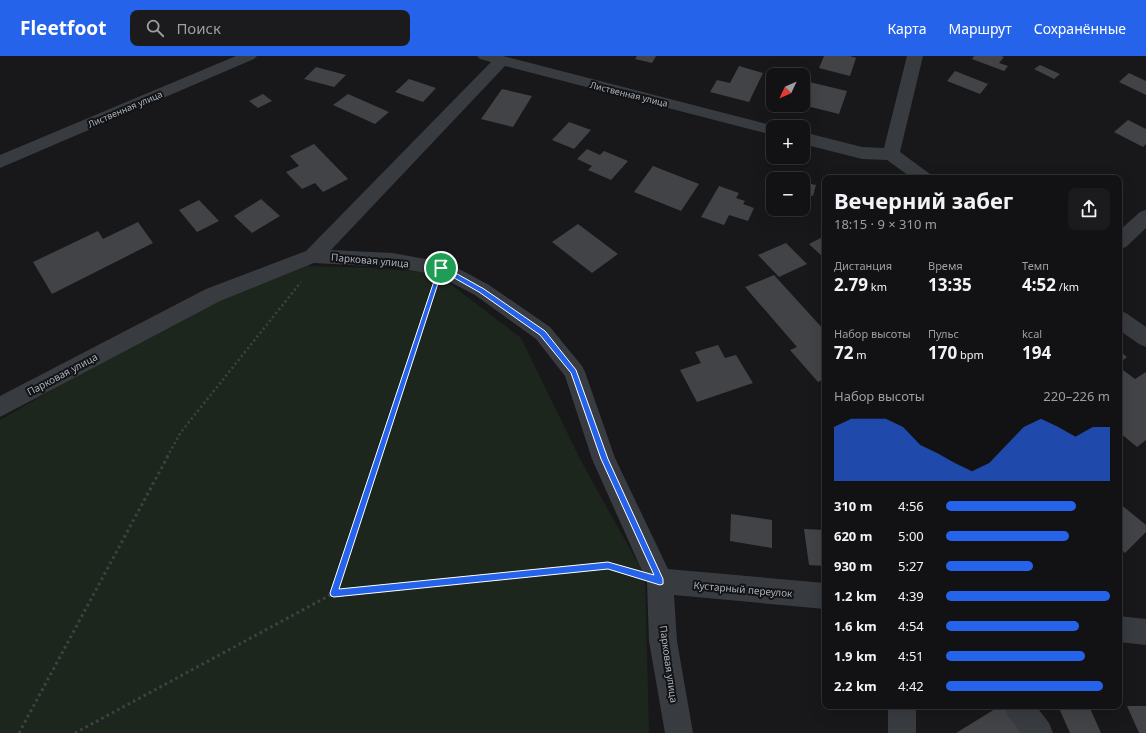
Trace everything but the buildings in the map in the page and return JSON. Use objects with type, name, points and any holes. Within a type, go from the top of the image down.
[{"type":"street","name":"Лиственная улица","points":[[0,162],[249,56]]},
{"type":"street","points":[[891,154],[915,56]]},
{"type":"street","name":"Лиственная улица","points":[[493,58],[766,128]]},
{"type":"street","points":[[313,256],[493,58]]},
{"type":"street","points":[[810,140],[862,153],[891,154],[920,175]]},
{"type":"street","points":[[1122,239],[1146,217]]},
{"type":"street","name":"Парковая улица","points":[[0,407],[213,295],[313,256],[392,260],[441,268],[482,290],[543,333],[574,372],[604,459],[660,581],[663,641],[679,733]]},
{"type":"street","points":[[1122,321],[1146,338]]},
{"type":"street","name":"Кустарный переулок","points":[[660,581],[822,596]]},
{"type":"street","points":[[1122,629],[1146,632]]},
{"type":"street","points":[[901,709],[902,733]]},
{"type":"street","points":[[1020,709],[1039,733]]},
{"type":"path","points":[[19,733],[181,432],[301,281],[313,256]]},
{"type":"path","points":[[334,593],[441,268]]},
{"type":"path","points":[[75,733],[334,593],[608,565],[660,581]]},
{"type":"shaded area","points":[[308,266],[372,268],[436,273],[521,338],[581,461],[645,576],[649,733],[0,733],[0,420],[120,351],[218,299]]},
{"type":"route","points":[[441,268],[482,290],[543,333],[574,372],[604,459],[660,581],[608,565],[334,593],[441,268]]}]
